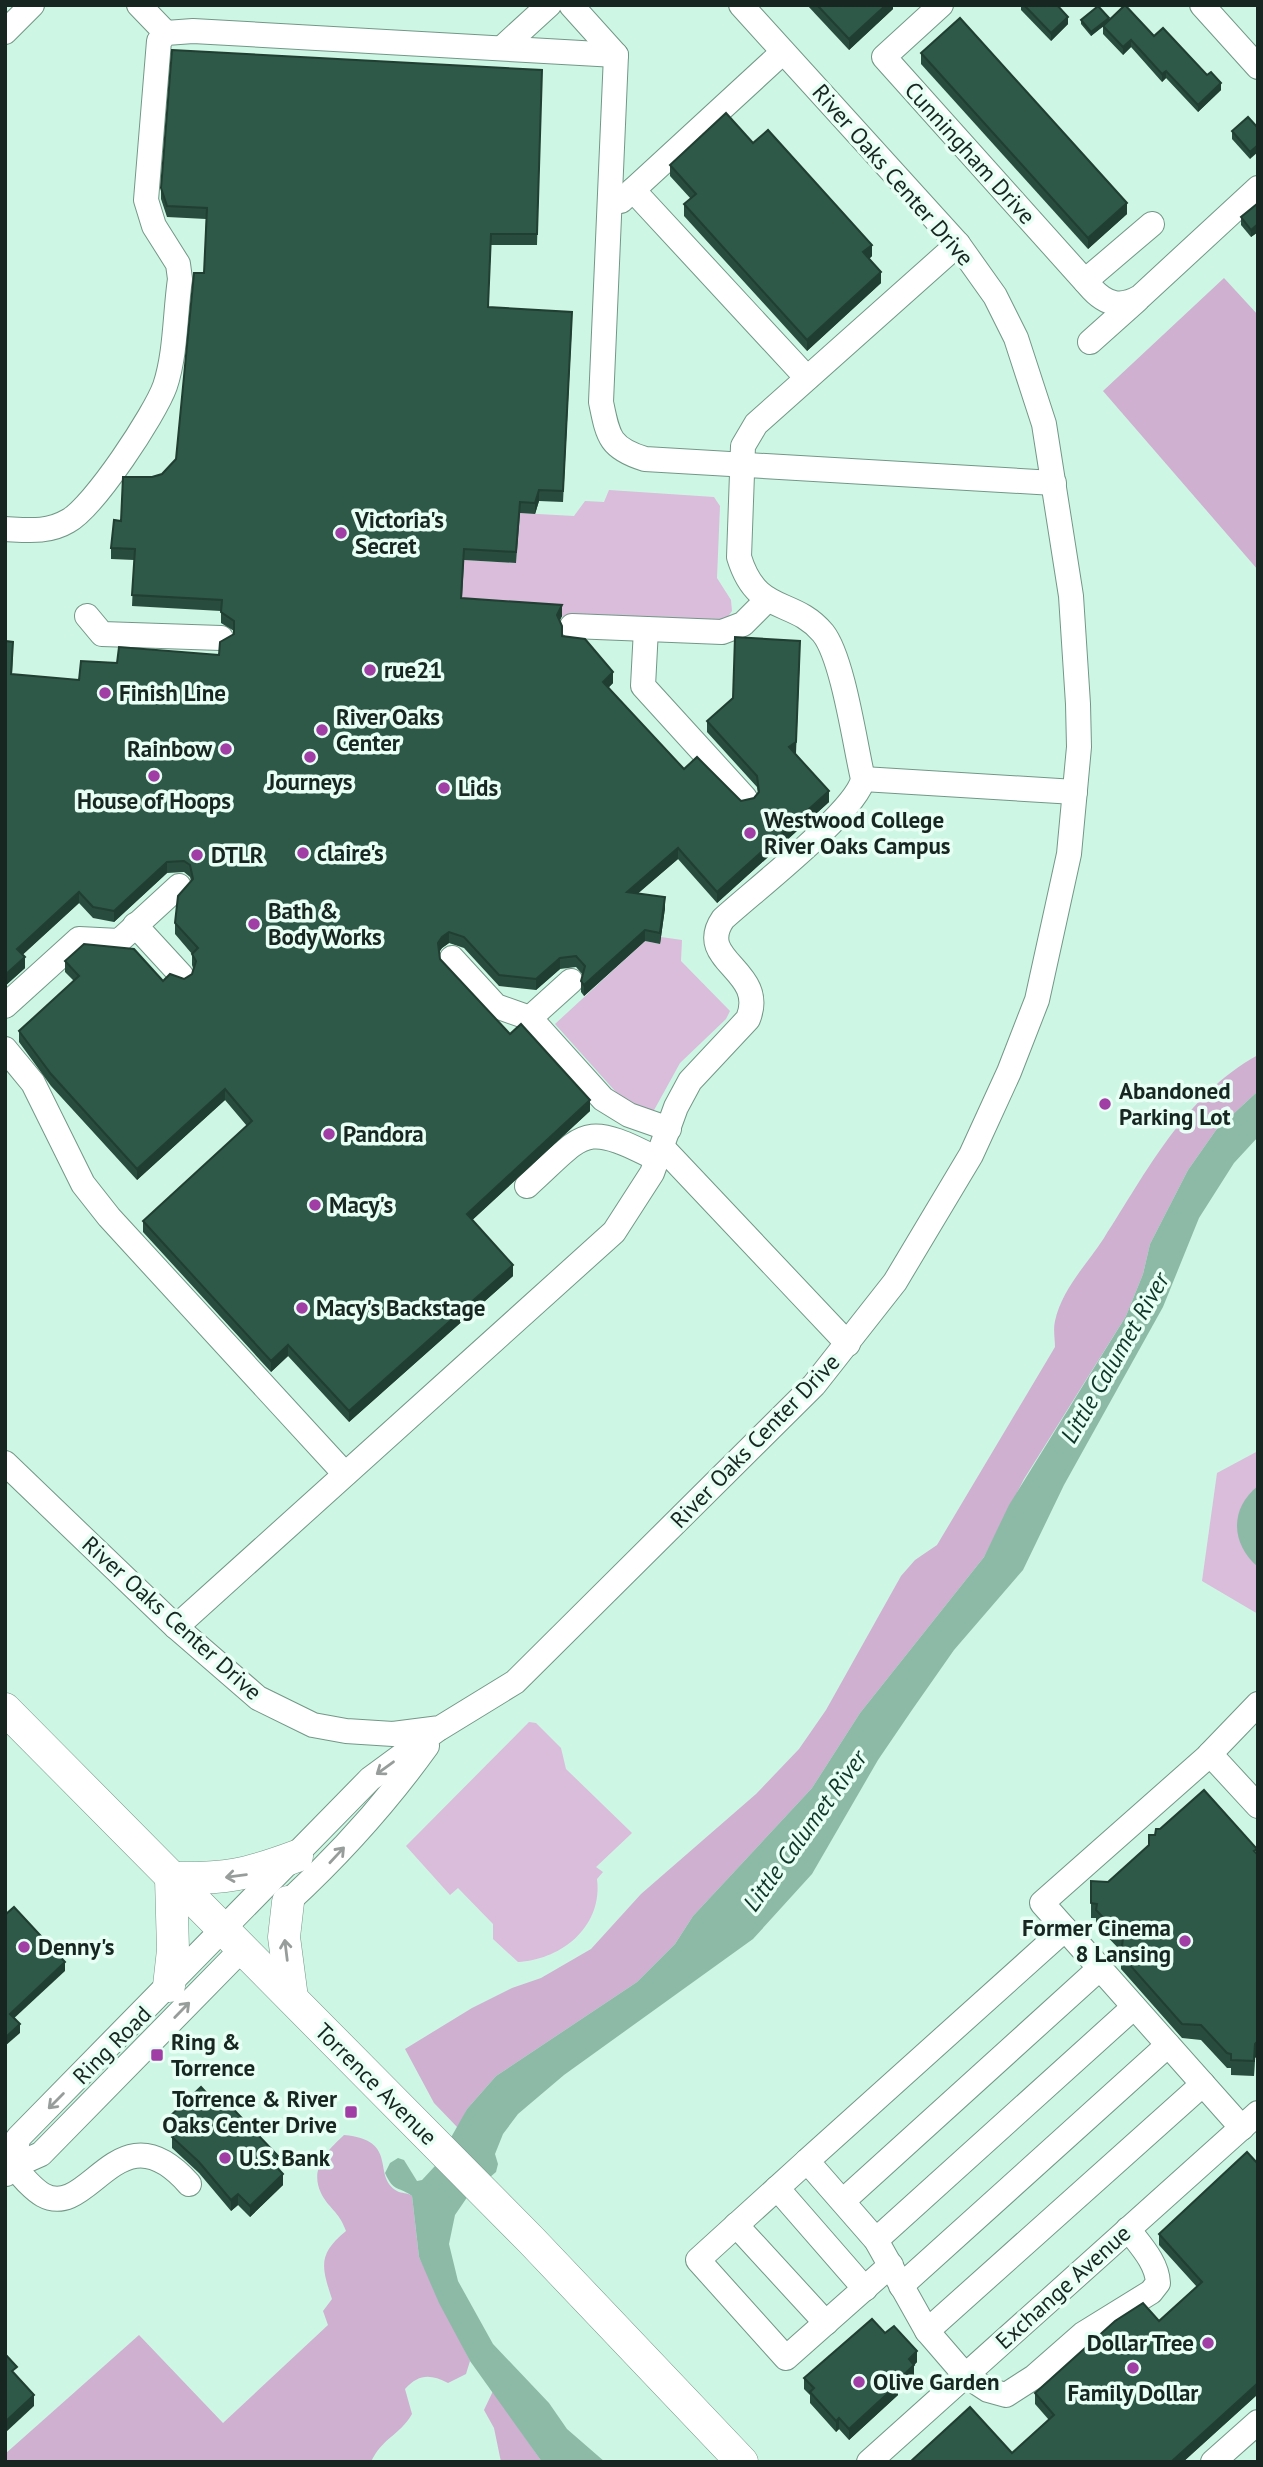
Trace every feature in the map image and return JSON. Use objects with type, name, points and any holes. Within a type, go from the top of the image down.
[{"type":"main road","name":"Torrence Avenue","points":[[5,1709],[292,1998],[743,2462]]},
{"type":"main road","points":[[169,1986],[173,1950],[171,1878],[212,1879],[247,1875],[297,1856]]},
{"type":"main road","points":[[288,1902],[284,1937],[292,1998]]},
{"type":"street","points":[[5,32],[32,5]]},
{"type":"street","points":[[139,5],[166,33]]},
{"type":"street","points":[[503,47],[549,5]]},
{"type":"street","points":[[571,5],[616,55],[601,402],[612,443],[626,453],[645,460],[1054,483]]},
{"type":"street","name":"River Oaks Center Drive","points":[[5,1463],[176,1627],[258,1698],[313,1725],[345,1731],[393,1734],[440,1728],[509,1686],[540,1659],[814,1385],[895,1282],[992,1113],[1037,1000],[1053,934],[1069,854],[1079,747],[1071,596],[1044,424],[1016,338],[995,296],[958,244],[741,5]]},
{"type":"street","name":"Cunningham Drive","points":[[941,5],[884,57],[1085,281],[1110,303],[1125,305],[1140,298]]},
{"type":"street","points":[[1202,5],[1258,67]]},
{"type":"street","points":[[5,529],[48,530],[76,516],[105,482],[158,401],[166,384],[180,279],[178,264],[154,226],[146,200],[159,41],[166,33],[193,31],[616,55]]},
{"type":"street","points":[[610,211],[783,52]]},
{"type":"street","points":[[1090,342],[1258,188]]},
{"type":"street","points":[[633,190],[807,378]]},
{"type":"street","points":[[1085,281],[1152,223]]},
{"type":"street","points":[[176,1627],[614,1232],[640,1195],[690,1081],[706,1061],[738,1033],[753,1006],[753,994],[747,982],[716,945],[716,928],[844,811],[861,790],[863,779],[832,647],[809,620],[766,601],[747,580],[739,556],[742,467],[748,434],[958,244]]},
{"type":"street","points":[[572,626],[709,632],[733,630],[766,601]]},
{"type":"street","points":[[87,616],[102,634],[220,638]]},
{"type":"street","points":[[646,629],[643,686],[746,798]]},
{"type":"street","points":[[863,779],[1075,792]]},
{"type":"street","points":[[5,1006],[79,939],[119,941],[179,886]]},
{"type":"street","points":[[135,925],[181,975]]},
{"type":"street","points":[[452,958],[496,1006],[530,1018],[603,1099],[629,1115],[663,1145],[848,1344]]},
{"type":"street","points":[[530,1018],[571,981]]},
{"type":"street","points":[[5,1049],[33,1083],[83,1184],[109,1217],[345,1475]]},
{"type":"street","points":[[527,1186],[578,1141],[590,1135],[606,1135],[663,1145]]},
{"type":"street","points":[[1250,2120],[1203,2084],[1042,1903],[1210,1754],[1258,1704]]},
{"type":"street","points":[[233,1939],[297,1856],[370,1779],[440,1728]]},
{"type":"street","points":[[288,1902],[332,1862],[396,1790],[440,1728]]},
{"type":"street","points":[[1210,1754],[1258,1806]]},
{"type":"street","points":[[1065,1929],[698,2260],[786,2358],[865,2288],[896,2276],[1168,2045]]},
{"type":"street","name":"Ring Road","points":[[8,2166],[18,2138],[169,1986],[233,1939]]},
{"type":"street","name":"Ring Road","points":[[8,2166],[41,2154],[233,1939]]},
{"type":"street","points":[[843,2201],[1100,1968]]},
{"type":"street","points":[[876,2240],[1134,2007]]},
{"type":"street","points":[[927,2331],[1203,2084]]},
{"type":"street","name":"Exchange Avenue","points":[[869,2462],[1250,2120]]},
{"type":"street","points":[[8,2166],[36,2190],[53,2199],[66,2198],[76,2193],[111,2165],[139,2155],[154,2157],[166,2163],[189,2184]]},
{"type":"street","points":[[807,2161],[876,2240],[927,2331],[965,2375],[988,2390],[1006,2395],[1034,2377],[1083,2334],[1151,2292],[1158,2283],[1157,2272],[1128,2229]]},
{"type":"street","points":[[777,2188],[865,2288]]},
{"type":"street","points":[[736,2225],[826,2323]]},
{"type":"street","points":[[1219,2460],[1258,2421]]},
{"type":"shaded area","points":[[1224,278],[1258,315],[1258,570],[1103,391]]},
{"type":"shaded area","points":[[609,490],[714,497],[720,506],[717,578],[731,600],[732,611],[727,618],[706,627],[461,609],[464,560],[516,563],[520,513],[574,516],[585,501],[604,502]]},
{"type":"shaded area","points":[[661,937],[682,940],[681,961],[730,1011],[726,1019],[680,1063],[653,1112],[632,1110],[555,1024],[645,941],[660,944]]},
{"type":"shaded area","points":[[1258,1055],[1258,1091],[1216,1130],[1188,1170],[1150,1244],[1143,1274],[1126,1316],[1024,1479],[984,1557],[860,1713],[812,1788],[693,1916],[675,1944],[637,1982],[496,2076],[467,2109],[458,2128],[434,2103],[405,2049],[472,2008],[512,1988],[541,1978],[591,1949],[641,1894],[756,1794],[799,1749],[826,1710],[901,1576],[915,1560],[937,1545],[1055,1347],[1054,1324],[1063,1298],[1152,1162],[1209,1091],[1232,1071]]},
{"type":"shaded area","points":[[1258,1451],[1258,1614],[1202,1581],[1217,1473]]},
{"type":"shaded area","points":[[529,1722],[536,1723],[561,1748],[566,1769],[632,1833],[596,1867],[603,1872],[597,1879],[593,1912],[576,1938],[549,1955],[518,1962],[493,1939],[493,1924],[458,1888],[450,1895],[406,1846]]},
{"type":"shaded area","points":[[344,2135],[361,2138],[372,2144],[379,2151],[390,2184],[397,2191],[412,2196],[419,2257],[470,2361],[466,2374],[448,2383],[425,2377],[410,2384],[405,2389],[412,2414],[380,2447],[371,2462],[5,2462],[5,2454],[139,2335],[223,2423],[328,2325],[323,2311],[332,2299],[324,2261],[330,2247],[346,2231],[321,2193],[317,2176],[322,2160]]},
{"type":"shaded area","points":[[493,2391],[542,2462],[501,2462],[494,2428],[484,2410]]},
{"type":"water","name":"Little Calumet River","points":[[1258,1091],[1258,1137],[1234,1163],[1199,1218],[1163,1307],[1064,1485],[1023,1570],[954,1650],[912,1710],[878,1760],[812,1874],[753,1939],[564,2075],[518,2114],[503,2134],[495,2154],[498,2164],[496,2172],[468,2196],[455,2215],[449,2244],[458,2281],[493,2344],[549,2403],[567,2429],[605,2462],[542,2462],[470,2361],[439,2303],[419,2257],[412,2196],[394,2186],[388,2179],[385,2173],[390,2163],[398,2158],[404,2160],[417,2181],[422,2180],[435,2166],[467,2109],[496,2076],[637,1982],[675,1944],[693,1916],[812,1788],[860,1713],[984,1557],[1009,1505],[1126,1316],[1143,1274],[1150,1244],[1188,1170],[1216,1130]]},
{"type":"water","points":[[1258,1486],[1258,1567],[1243,1548],[1237,1526],[1242,1505]]},
{"type":"building","points":[[817,5],[886,5],[849,39]]},
{"type":"building","points":[[1024,5],[1057,5],[1068,17],[1051,33]]},
{"type":"building","points":[[1125,5],[1154,36],[1163,28],[1207,75],[1211,72],[1221,83],[1198,105],[1166,71],[1162,74],[1131,40],[1123,47],[1103,26]]},
{"type":"building","points":[[1098,6],[1109,18],[1091,32],[1081,20]]},
{"type":"building","points":[[960,18],[1127,203],[1088,238],[921,53]]},
{"type":"building","name":"River Oaks Center","points":[[172,50],[542,70],[537,234],[491,234],[488,307],[572,312],[563,491],[539,490],[535,503],[520,502],[516,552],[464,549],[461,598],[562,605],[557,615],[562,626],[562,636],[585,639],[613,672],[603,682],[684,769],[697,757],[741,801],[754,798],[759,792],[757,776],[707,721],[733,698],[735,637],[800,641],[796,742],[789,747],[829,791],[717,892],[678,848],[627,892],[665,897],[660,933],[645,930],[584,985],[581,981],[585,966],[576,956],[560,958],[536,979],[499,975],[464,937],[449,932],[442,937],[438,943],[440,959],[510,1034],[521,1024],[590,1100],[467,1214],[513,1265],[349,1411],[288,1345],[271,1361],[143,1221],[252,1121],[225,1089],[137,1169],[51,1074],[19,1031],[79,976],[65,961],[84,944],[134,949],[163,981],[170,974],[184,979],[192,974],[196,961],[192,954],[198,948],[175,923],[178,896],[193,879],[190,865],[184,861],[167,862],[114,911],[93,907],[79,892],[17,949],[25,957],[5,975],[5,641],[13,642],[11,674],[79,680],[81,661],[117,663],[119,647],[219,655],[220,642],[234,634],[234,621],[221,612],[222,600],[132,595],[135,549],[111,548],[114,520],[121,521],[123,477],[152,477],[162,474],[176,459],[194,273],[204,273],[207,208],[167,206],[161,188]]},
{"type":"building","points":[[726,113],[753,143],[768,130],[872,245],[863,252],[881,272],[807,340],[684,204],[696,194],[670,165]]},
{"type":"building","points":[[1248,117],[1258,128],[1258,145],[1250,152],[1232,131]]},
{"type":"building","points":[[1258,203],[1258,224],[1251,230],[1241,217]]},
{"type":"building","name":"Former Cinema 8 Lansing","points":[[1204,1790],[1257,1849],[1254,1851],[1258,1855],[1258,2041],[1255,2044],[1254,2061],[1231,2060],[1231,2054],[1201,2025],[1182,2024],[1121,1955],[1123,1938],[1096,1910],[1097,1904],[1091,1903],[1091,1881],[1108,1882],[1149,1845],[1149,1835],[1155,1835],[1156,1829],[1160,1829]]},
{"type":"building","name":"Denny's","points":[[14,1907],[65,1962],[10,2014],[20,2024],[5,2038],[5,1915]]},
{"type":"building","name":"U.S. Bank","points":[[201,2087],[212,2099],[218,2093],[278,2156],[272,2162],[283,2174],[250,2206],[238,2194],[231,2200],[199,2162],[172,2137],[178,2131],[167,2119]]},
{"type":"building","points":[[1247,2152],[1258,2164],[1258,2383],[1171,2462],[910,2462],[970,2407],[1012,2453],[1054,2415],[1035,2393],[1115,2321],[1143,2303],[1159,2321],[1202,2282],[1159,2234]]},
{"type":"building","name":"Olive Garden","points":[[872,2319],[885,2333],[894,2326],[917,2351],[909,2359],[914,2365],[896,2382],[898,2384],[849,2429],[839,2418],[836,2421],[810,2392],[814,2388],[804,2378]]},
{"type":"building","points":[[5,2354],[17,2367],[12,2371],[34,2395],[5,2422]]},
{"type":"place","name":"Victoria's Secret","points":[[341,533]]},
{"type":"place","name":"rue21","points":[[370,670]]},
{"type":"place","name":"Finish Line","points":[[105,693]]},
{"type":"place","name":"River Oaks Center","points":[[322,730]]},
{"type":"place","name":"Rainbow","points":[[226,749]]},
{"type":"place","name":"Journeys","points":[[310,757]]},
{"type":"place","name":"House of Hoops","points":[[154,776]]},
{"type":"place","name":"Lids","points":[[444,788]]},
{"type":"place","name":"Westwood College River Oaks Campus","points":[[750,833]]},
{"type":"place","name":"claire's","points":[[303,853]]},
{"type":"place","name":"DTLR","points":[[197,855]]},
{"type":"place","name":"Bath & Body Works","points":[[254,924]]},
{"type":"place","name":"Abandoned Parking Lot","points":[[1105,1104]]},
{"type":"place","name":"Pandora","points":[[329,1134]]},
{"type":"place","name":"Macy's","points":[[315,1205]]},
{"type":"place","name":"Macy's Backstage","points":[[302,1308]]},
{"type":"place","name":"Former Cinema 8 Lansing","points":[[1185,1941]]},
{"type":"place","name":"Denny's","points":[[24,1947]]},
{"type":"place","name":"Ring & Torrence","points":[[157,2055]]},
{"type":"place","name":"Torrence & River Oaks Center Drive","points":[[351,2112]]},
{"type":"place","name":"U.S. Bank","points":[[225,2158]]},
{"type":"place","name":"Dollar Tree","points":[[1208,2343]]},
{"type":"place","name":"Family Dollar","points":[[1133,2368]]},
{"type":"place","name":"Olive Garden","points":[[859,2382]]}]
